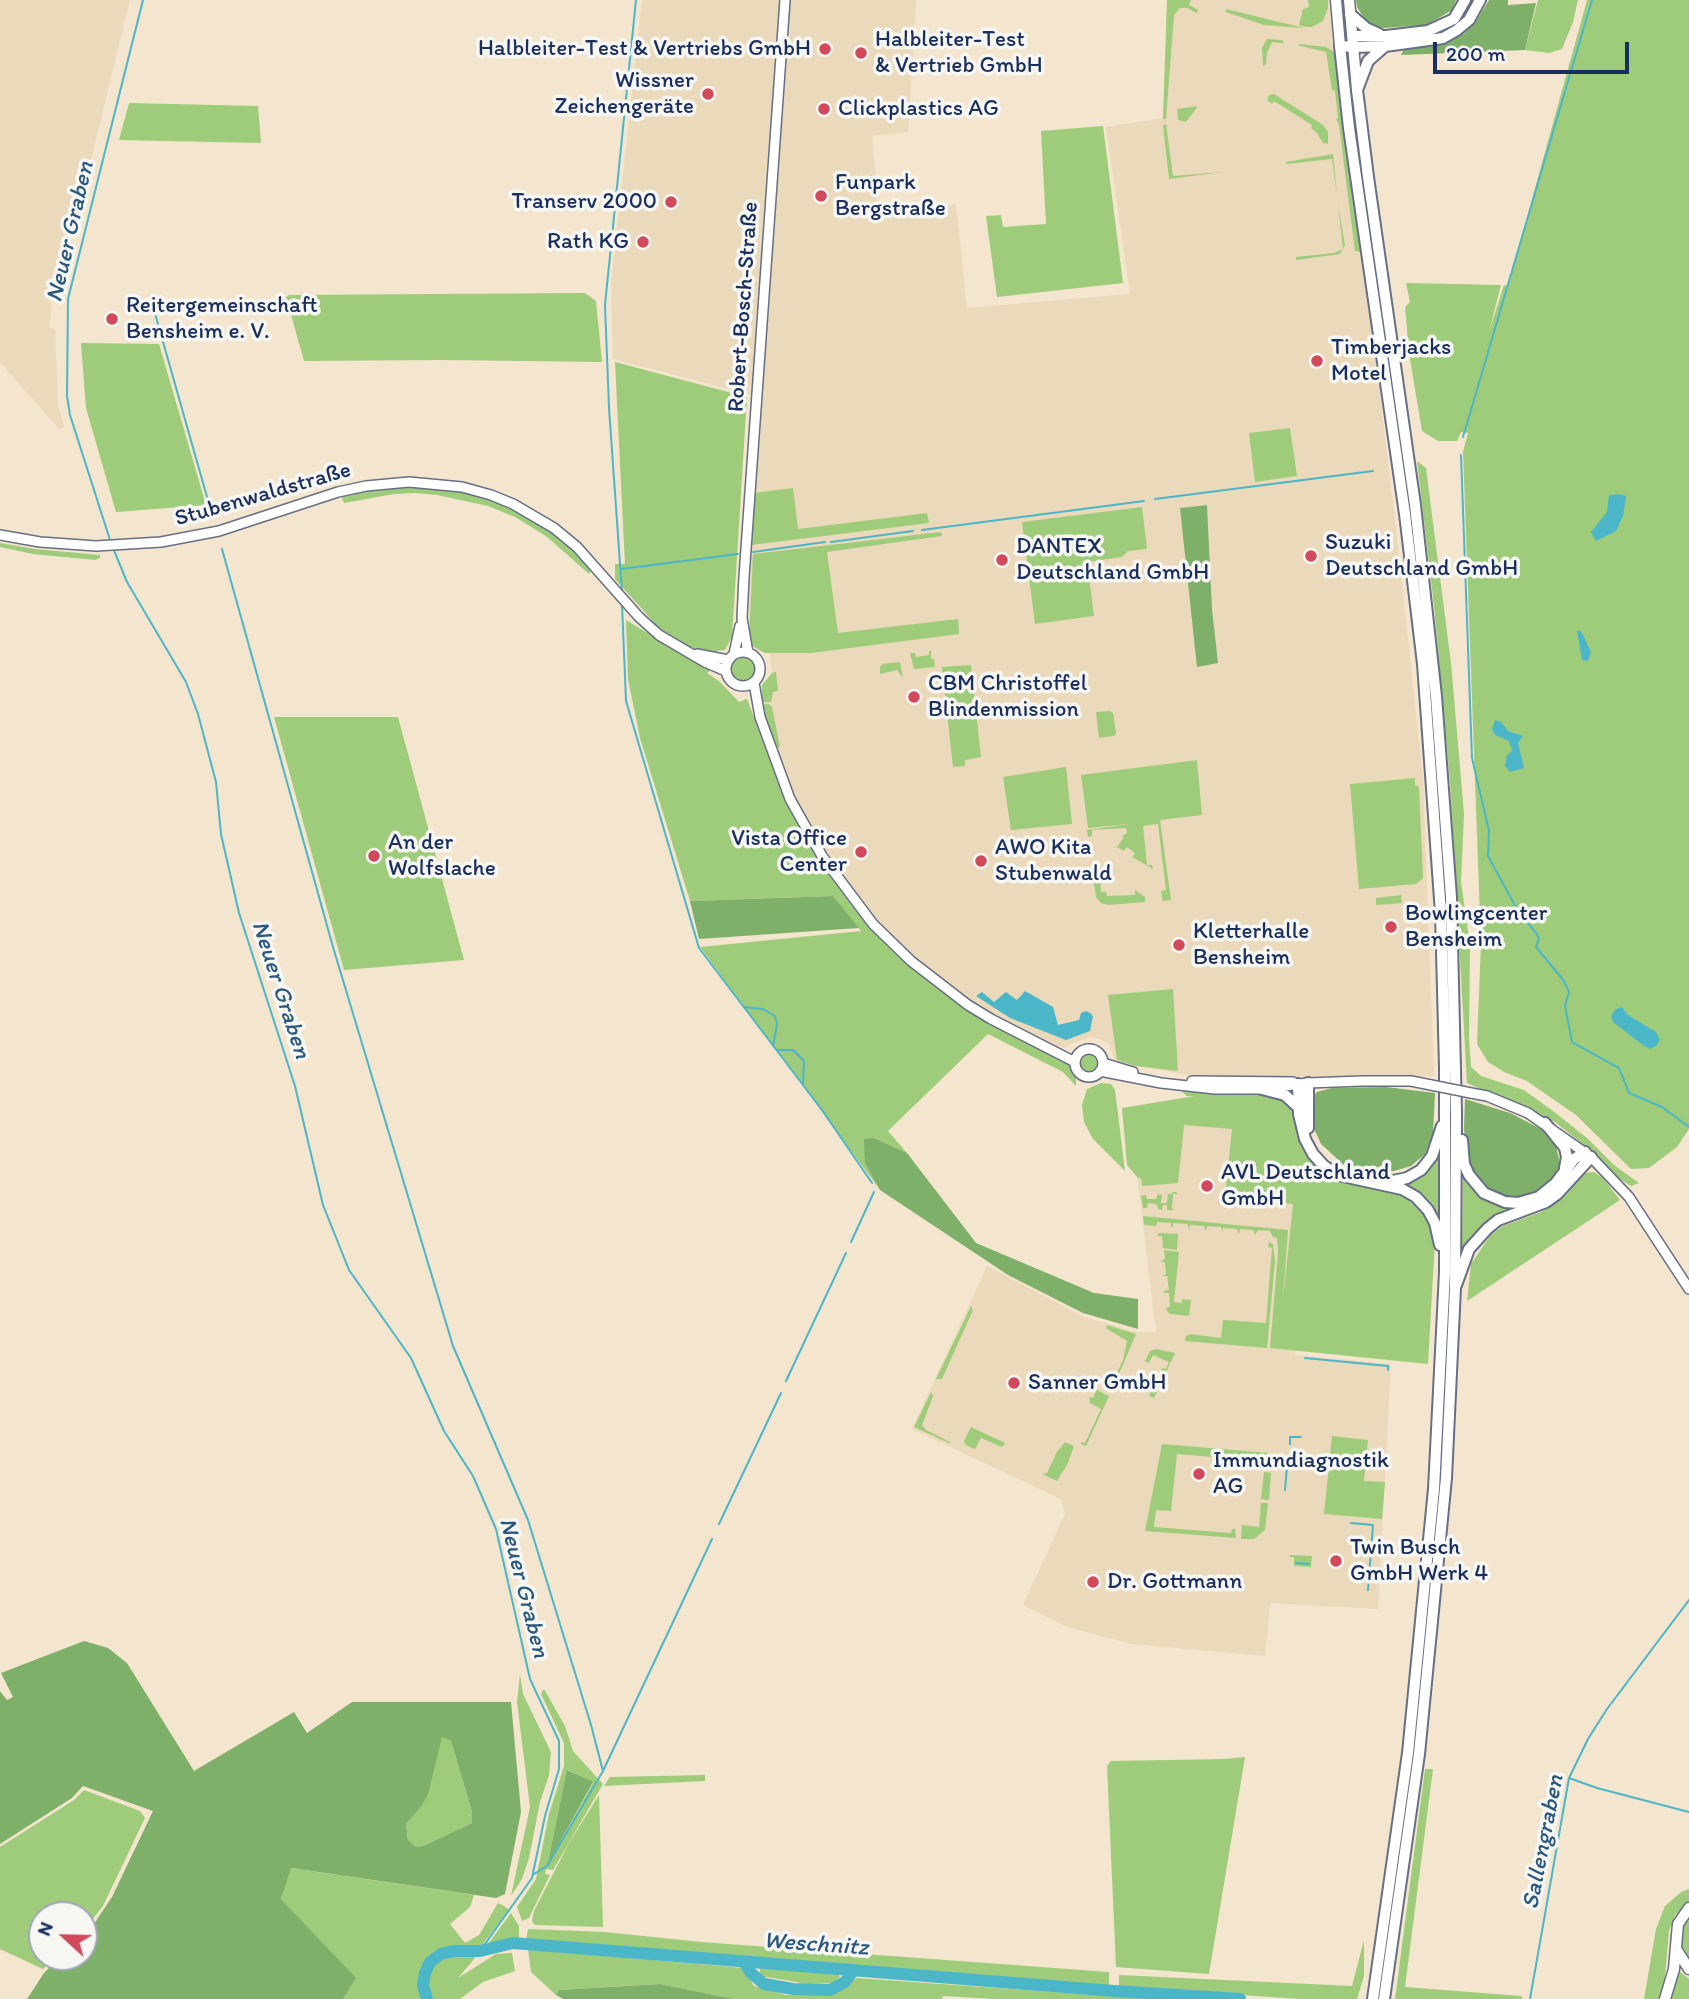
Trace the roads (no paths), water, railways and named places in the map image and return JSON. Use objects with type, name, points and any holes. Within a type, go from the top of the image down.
[{"type":"highway","points":[[1379,1997],[1412,1809],[1446,1478],[1455,1288],[1451,1116],[1451,897],[1436,696],[1415,505],[1367,177],[1357,90],[1368,61],[1385,41],[1438,28],[1454,19],[1465,0]]},
{"type":"highway","points":[[1353,42],[1434,40],[1450,34],[1469,20],[1480,0]]},
{"type":"highway","points":[[1350,14],[1366,29],[1385,41]]},
{"type":"highway","points":[[1340,41],[1351,141],[1405,514],[1423,664],[1441,913],[1451,1116],[1434,1489],[1425,1597],[1379,1997]]},
{"type":"highway","points":[[1303,1084],[1307,1124],[1313,1144],[1325,1161],[1356,1176],[1393,1181],[1407,1178],[1421,1170],[1432,1156],[1451,1116]]},
{"type":"highway","points":[[1303,1084],[1298,1107],[1305,1139],[1313,1154],[1324,1166],[1338,1175],[1402,1189],[1416,1197],[1435,1223],[1445,1272]]},
{"type":"highway","points":[[1262,1089],[1286,1095],[1298,1107]]},
{"type":"highway","points":[[1451,1116],[1462,1131],[1464,1164],[1469,1175],[1477,1187],[1493,1199],[1518,1203],[1531,1200],[1548,1191],[1574,1159],[1588,1154]]},
{"type":"highway","points":[[1545,1123],[1565,1148],[1566,1165],[1560,1176]]},
{"type":"highway","points":[[1455,1288],[1469,1249],[1487,1228],[1498,1220],[1546,1202],[1557,1194],[1588,1154]]},
{"type":"main road","points":[[1336,0],[1340,41],[1353,42]]},
{"type":"main road","points":[[1349,0],[1357,90]]},
{"type":"main road","points":[[1665,1999],[1672,1982],[1678,1924],[1689,1908]]},
{"type":"main road","points":[[1676,1948],[1689,1969]]},
{"type":"street","name":"Robert-Bosch-Straße","points":[[785,0],[760,332],[743,618],[748,653],[757,658],[761,668],[754,683],[760,717],[790,799],[804,825],[822,856],[873,924],[911,961],[948,991],[991,1019],[1076,1058]]},
{"type":"street","name":"Stubenwaldstraße","points":[[0,535],[40,542],[96,546],[130,545],[185,539],[219,531],[338,492],[366,486],[408,482],[462,487],[491,495],[538,517],[577,547],[629,606],[659,635],[688,653],[726,671]]},
{"type":"street","name":"Robert-Bosch-Straße","points":[[743,618],[726,671],[732,683],[741,687],[760,717]]},
{"type":"street","name":"Stubenwaldstraße","points":[[688,653],[731,657]]},
{"type":"street","points":[[731,657],[748,653]]},
{"type":"street","points":[[741,687],[754,683]]},
{"type":"street","points":[[1086,1049],[1093,1049],[1099,1053],[1102,1067],[1092,1077],[1082,1076],[1077,1070],[1076,1058],[1086,1049]]},
{"type":"street","points":[[1102,1067],[1188,1081],[1283,1081],[1303,1084]]},
{"type":"street","points":[[1102,1067],[1185,1086],[1262,1089],[1303,1084],[1411,1082],[1503,1102],[1545,1123],[1588,1154],[1609,1174],[1634,1205],[1689,1289]]},
{"type":"water","points":[[1609,495],[1626,496],[1623,516],[1616,531],[1596,541],[1591,532],[1607,512]]},
{"type":"water","points":[[1577,631],[1581,631],[1591,652],[1588,661],[1582,660]]},
{"type":"water","points":[[1495,720],[1501,722],[1508,731],[1523,736],[1518,743],[1524,768],[1510,772],[1505,766],[1507,755],[1512,751],[1509,741],[1495,735],[1492,729]]},
{"type":"water","points":[[1025,991],[1053,1007],[1058,1025],[1079,1020],[1081,1013],[1086,1011],[1090,1013],[1093,1016],[1090,1031],[1066,1040],[1010,1018],[976,996],[982,992],[994,1002],[1006,992],[1017,1000]]},
{"type":"water","points":[[1622,1007],[1628,1015],[1656,1032],[1660,1040],[1656,1046],[1650,1049],[1644,1046],[1613,1022],[1611,1016],[1616,1009]]},
{"type":"waterway","name":"Neuer Graben","points":[[111,543],[70,415],[67,396],[68,299],[143,0]]},
{"type":"waterway","points":[[622,592],[605,305],[636,0]]},
{"type":"waterway","points":[[1463,437],[1592,0]]},
{"type":"waterway","points":[[150,296],[213,518]]},
{"type":"waterway","points":[[1461,455],[1472,758],[1489,831],[1488,856],[1518,911],[1539,938],[1536,947],[1564,981],[1569,992],[1565,1006],[1572,1042],[1619,1068],[1629,1093],[1662,1107],[1689,1127]]},
{"type":"waterway","points":[[1155,499],[1373,471]]},
{"type":"waterway","points":[[922,530],[1144,501]]},
{"type":"waterway","points":[[831,542],[913,531]]},
{"type":"waterway","points":[[753,552],[825,542]]},
{"type":"waterway","name":"Neuer Graben","points":[[113,548],[127,582],[186,682],[198,714],[216,782],[221,834],[239,913],[295,1086],[323,1205],[349,1270],[411,1358],[444,1431],[473,1476],[496,1529],[530,1679],[559,1741],[559,1769],[545,1816],[532,1878],[480,1951]]},
{"type":"waterway","points":[[222,549],[333,947],[453,1346],[528,1520],[603,1771]]},
{"type":"waterway","points":[[621,569],[738,554]]},
{"type":"waterway","points":[[622,604],[626,701],[699,948],[822,1110],[872,1183]]},
{"type":"waterway","points":[[744,1007],[763,1009],[775,1016],[777,1024],[773,1046]]},
{"type":"waterway","points":[[777,1050],[793,1050],[804,1061],[803,1084]]},
{"type":"waterway","points":[[851,1242],[874,1192]]},
{"type":"waterway","points":[[786,1381],[846,1253]]},
{"type":"waterway","points":[[1305,1358],[1388,1366],[1388,1370]]},
{"type":"waterway","points":[[719,1524],[781,1393]]},
{"type":"waterway","points":[[1290,1444],[1290,1437],[1301,1437]]},
{"type":"waterway","points":[[1285,1490],[1288,1455]]},
{"type":"waterway","points":[[1351,1523],[1373,1525],[1368,1590]]},
{"type":"waterway","points":[[534,1874],[547,1866],[603,1771],[712,1539]]},
{"type":"waterway","points":[[1296,1563],[1309,1564]]},
{"type":"waterway","name":"Sallengraben","points":[[1530,1999],[1569,1778],[1588,1739],[1607,1709],[1689,1600]]},
{"type":"waterway","points":[[1569,1778],[1689,1812]]},
{"type":"waterway","name":"Weschnitz","points":[[427,1999],[423,1985],[425,1973],[430,1962],[441,1954],[480,1951],[513,1943],[1240,1999]]},
{"type":"waterway","points":[[743,1961],[751,1973],[764,1984],[793,1989],[830,1990],[845,1982],[854,1970]]},
{"type":"place","name":"Halbleiter-Test & Vertriebs GmbH","points":[[825,49]]},
{"type":"place","name":"Halbleiter-Test & Vertrieb GmbH","points":[[861,53]]},
{"type":"place","name":"Wissner Zeichengeräte","points":[[708,94]]},
{"type":"place","name":"Clickplastics AG","points":[[824,109]]},
{"type":"place","name":"Funpark Bergstraße","points":[[821,196]]},
{"type":"place","name":"Transerv 2000","points":[[671,202]]},
{"type":"place","name":"Rath KG","points":[[643,242]]},
{"type":"place","name":"Reitergemeinschaft Bensheim e. V.","points":[[112,319]]},
{"type":"place","name":"Timberjacks Motel","points":[[1317,361]]},
{"type":"place","name":"Suzuki Deutschland GmbH","points":[[1311,556]]},
{"type":"place","name":"DANTEX Deutschland GmbH","points":[[1002,560]]},
{"type":"place","name":"CBM Christoffel Blindenmission","points":[[914,697]]},
{"type":"place","name":"Vista Office Center","points":[[861,852]]},
{"type":"place","name":"An der Wolfslache","points":[[374,856]]},
{"type":"place","name":"AWO Kita Stubenwald","points":[[981,861]]},
{"type":"place","name":"Bowlingcenter Bensheim","points":[[1391,927]]},
{"type":"place","name":"Kletterhalle Bensheim","points":[[1179,945]]},
{"type":"place","name":"AVL Deutschland GmbH","points":[[1207,1186]]},
{"type":"place","name":"Sanner GmbH","points":[[1014,1383]]},
{"type":"place","name":"Immundiagnostik AG","points":[[1199,1474]]},
{"type":"place","name":"Twin Busch GmbH Werk 4","points":[[1336,1561]]},
{"type":"place","name":"Dr. Gottmann","points":[[1093,1582]]}]
